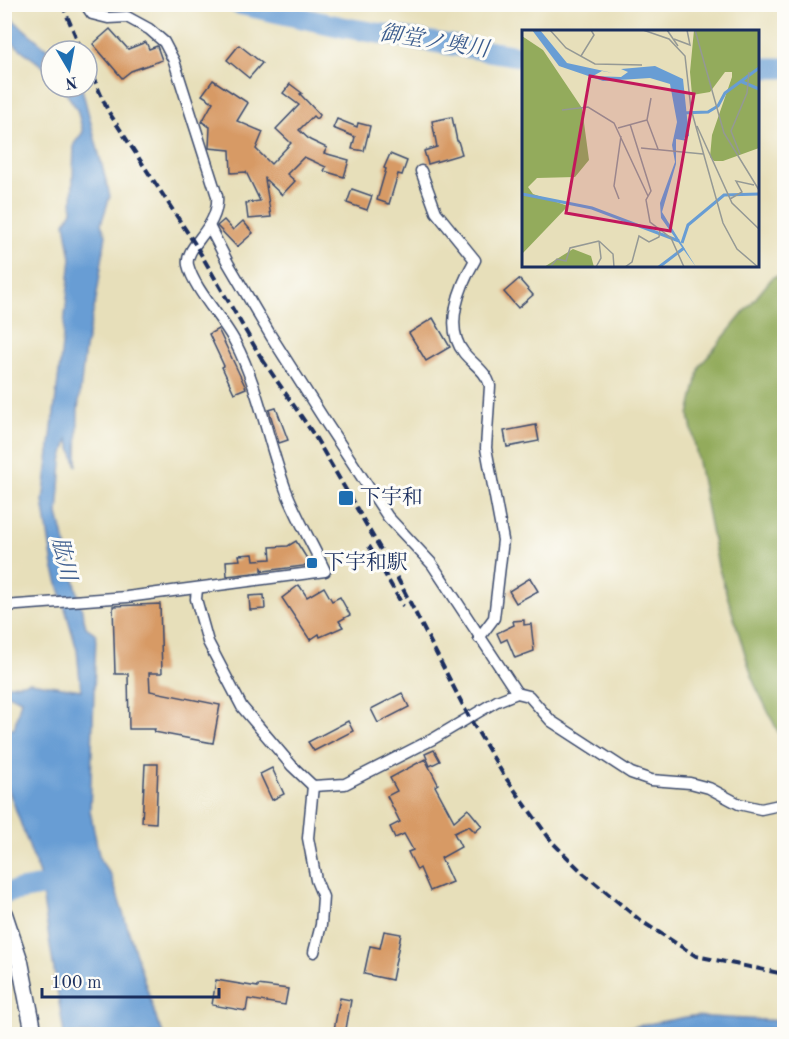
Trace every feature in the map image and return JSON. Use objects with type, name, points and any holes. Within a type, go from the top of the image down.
[{"type":"main road","points":[[4,914],[20,962],[34,1035]]},
{"type":"street","points":[[4,606],[127,597],[325,571],[287,493],[236,342],[191,275],[187,262],[190,251],[209,226],[218,208],[217,196],[174,61],[164,42],[149,29],[127,17],[108,18],[92,14],[85,4]]},
{"type":"street","points":[[421,171],[436,212],[475,260],[462,284],[455,330],[457,344],[488,378],[490,386],[486,448],[503,540],[494,618],[479,638]]},
{"type":"street","points":[[209,226],[271,336],[388,517],[432,564],[517,693]]},
{"type":"street","points":[[197,589],[196,599],[208,642],[242,706],[292,766],[313,786],[345,784],[433,738],[497,701],[517,693],[529,696],[551,721],[631,773],[651,780],[690,783],[709,788],[739,804],[762,809],[784,804]]},
{"type":"street","points":[[313,786],[308,838],[316,880],[323,897],[321,925],[314,952]]},
{"type":"green space","points":[[784,275],[784,744],[754,683],[718,566],[689,415],[700,366],[773,277]]},
{"type":"water","points":[[5,13],[39,42],[39,64],[5,37]]},
{"type":"water","name":"肱川","points":[[70,99],[85,99],[110,196],[101,224],[106,235],[96,300],[85,348],[78,410],[77,466],[68,439],[62,461],[58,514],[86,627],[96,634],[90,811],[100,860],[111,875],[158,1024],[164,1034],[64,1034],[39,874],[5,780],[5,728],[14,729],[21,700],[5,693],[5,686],[30,682],[81,690],[77,650],[53,566],[43,501],[71,258],[65,223],[72,211],[74,144],[83,132],[77,109]]},
{"type":"water","points":[[692,1016],[783,1021],[784,1034],[593,1034]]},
{"type":"building","points":[[110,29],[128,49],[146,42],[149,49],[157,46],[162,60],[131,71],[122,78],[99,51],[99,39]]},
{"type":"building","points":[[239,45],[262,63],[249,78],[227,60]]},
{"type":"building","points":[[213,80],[248,103],[237,121],[263,132],[256,149],[271,164],[291,143],[276,129],[299,105],[283,93],[290,84],[302,93],[300,94],[320,115],[316,119],[313,116],[299,130],[310,140],[327,148],[324,153],[349,160],[344,177],[324,171],[326,167],[304,157],[287,174],[295,181],[282,195],[265,179],[271,217],[248,219],[246,203],[260,201],[246,172],[231,173],[230,150],[209,148],[210,127],[202,122],[213,102],[202,95]]},
{"type":"building","points":[[452,117],[462,154],[428,164],[424,151],[437,147],[432,121]]},
{"type":"building","points":[[337,119],[357,127],[358,123],[370,126],[364,151],[352,149],[355,137],[333,128]]},
{"type":"building","points":[[390,154],[407,161],[402,175],[398,174],[389,204],[377,200],[386,169],[384,168]]},
{"type":"building","points":[[352,189],[372,196],[367,210],[347,203]]},
{"type":"building","points":[[224,220],[233,230],[243,221],[253,233],[237,247],[217,226]]},
{"type":"building","points":[[519,279],[533,295],[518,308],[504,292]]},
{"type":"building","points":[[433,318],[450,347],[426,361],[409,333]]},
{"type":"building","points":[[218,329],[246,388],[234,393],[209,334]]},
{"type":"building","points":[[276,408],[288,440],[279,443],[269,410]]},
{"type":"building","points":[[536,425],[539,441],[507,447],[504,431]]},
{"type":"building","points":[[296,541],[311,565],[264,571],[262,568],[262,572],[227,576],[226,561],[240,560],[239,555],[253,554],[254,560],[271,559],[270,547],[288,546]]},
{"type":"building","points":[[530,578],[538,591],[516,603],[509,591]]},
{"type":"building","points":[[299,585],[307,597],[324,587],[332,601],[340,597],[350,615],[339,621],[343,627],[320,637],[319,634],[310,640],[282,598]]},
{"type":"building","points":[[264,595],[265,609],[250,610],[249,596]]},
{"type":"building","points":[[160,604],[162,673],[149,673],[150,691],[220,705],[213,743],[154,732],[155,729],[129,729],[128,674],[115,674],[113,606]]},
{"type":"building","points":[[524,620],[524,625],[531,624],[534,651],[515,658],[507,639],[501,642],[497,633],[514,625],[513,621]]},
{"type":"building","points":[[402,693],[409,707],[378,723],[371,709]]},
{"type":"building","points":[[348,721],[353,731],[314,751],[308,742]]},
{"type":"building","points":[[434,750],[440,761],[430,766],[425,754]]},
{"type":"building","points":[[425,759],[438,784],[435,786],[454,821],[468,809],[482,826],[475,832],[469,826],[454,833],[461,847],[441,858],[452,882],[430,891],[420,868],[417,870],[408,852],[413,850],[404,834],[395,838],[390,827],[400,822],[387,796],[397,791],[390,778]]},
{"type":"building","points":[[145,764],[158,764],[156,823],[142,822]]},
{"type":"building","points":[[272,768],[284,794],[272,800],[260,774]]},
{"type":"building","points":[[384,931],[401,934],[392,980],[364,974],[370,946],[380,948]]},
{"type":"building","points":[[216,980],[288,989],[285,1005],[248,999],[246,1011],[212,1005]]},
{"type":"building","points":[[340,998],[351,1000],[345,1035],[333,1035]]},
{"type":"waterway","name":"御堂ノ奥川","points":[[238,4],[347,28],[522,57]]},
{"type":"waterway","name":"御堂ノ奥川","points":[[759,68],[784,68]]},
{"type":"waterway","points":[[4,893],[69,881]]},
{"type":"railway","points":[[62,4],[77,39]]},
{"type":"railway","points":[[99,90],[108,111],[195,244],[266,366]]},
{"type":"railway","points":[[262,359],[314,435],[399,581],[469,717],[503,774],[552,842],[583,873],[641,921],[696,956],[784,974]]},
{"type":"railway","points":[[369,546],[403,606]]},
{"type":"place","name":"下宇和","points":[[346,498]]},
{"type":"place","name":"下宇和駅","points":[[312,563]]}]
